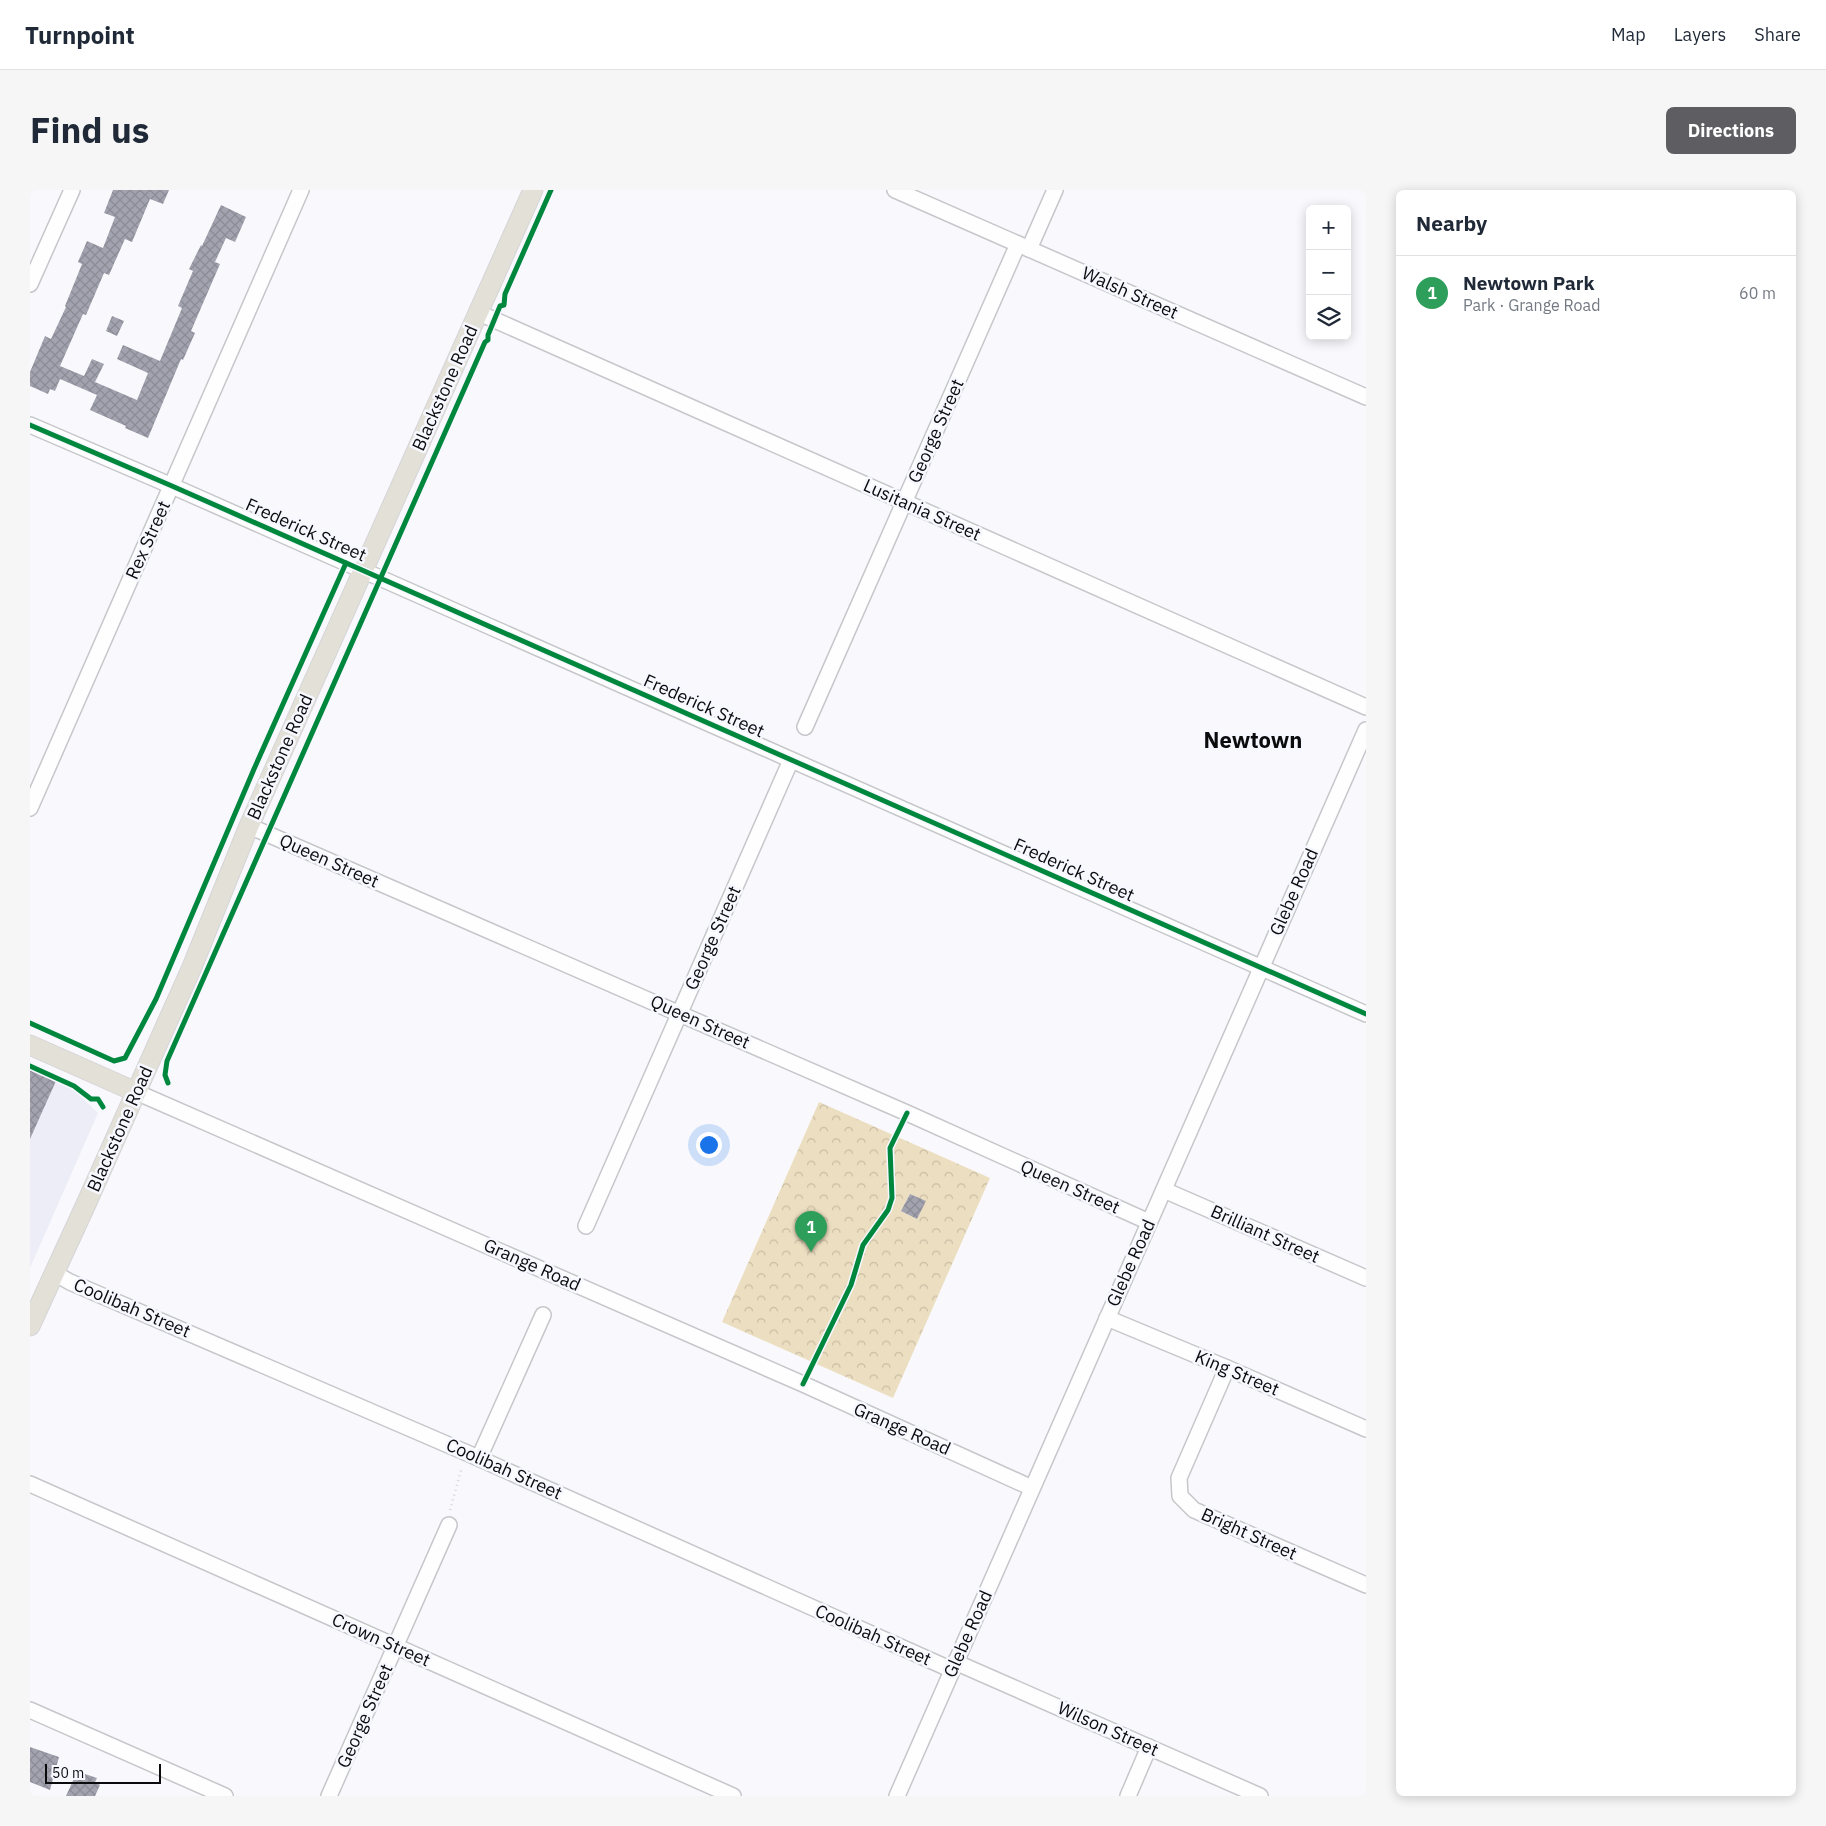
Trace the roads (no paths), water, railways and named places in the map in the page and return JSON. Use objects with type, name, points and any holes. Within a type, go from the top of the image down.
[{"type":"main road","name":"Blackstone Road","points":[[30,1326],[192,967],[250,826],[533,190]]},
{"type":"main road","name":"Grange Road","points":[[30,1045],[136,1092]]},
{"type":"street","points":[[30,284],[72,190]]},
{"type":"street","name":"Rex Street","points":[[30,808],[301,190]]},
{"type":"street","name":"Walsh Street","points":[[895,190],[1366,397]]},
{"type":"street","name":"George Street","points":[[805,727],[904,502],[1023,247],[1055,190]]},
{"type":"street","name":"Lusitania Street","points":[[479,312],[1366,707]]},
{"type":"street","name":"Frederick Street","points":[[30,425],[1366,1014]]},
{"type":"street","name":"Glebe Road","points":[[897,1796],[1366,730]]},
{"type":"street","name":"George Street","points":[[586,1226],[791,760]]},
{"type":"street","name":"Queen Street","points":[[250,826],[907,1113],[1149,1222]]},
{"type":"street","name":"Grange Road","points":[[136,1092],[803,1384],[1032,1488]]},
{"type":"street","name":"Brilliant Street","points":[[1164,1190],[1366,1278]]},
{"type":"street","name":"Coolibah Street","points":[[54,1273],[70,1282],[953,1666]]},
{"type":"street","points":[[473,1456],[543,1315]]},
{"type":"street","name":"King Street","points":[[1107,1318],[1366,1429]]},
{"type":"street","name":"Bright Street","points":[[1227,1368],[1179,1478],[1180,1496],[1194,1510],[1366,1585]]},
{"type":"street","name":"Crown Street","points":[[30,1484],[733,1796]]},
{"type":"street","name":"George Street","points":[[329,1796],[449,1526]]},
{"type":"street","name":"Wilson Street","points":[[953,1666],[1149,1747],[1260,1796]]},
{"type":"street","points":[[30,1710],[224,1796]]},
{"type":"street","points":[[1128,1796],[1149,1747]]},
{"type":"place","name":"Newtown Park","points":[[811,1252]]},
{"type":"district","name":"Newtown","points":[[1253,740]]}]
